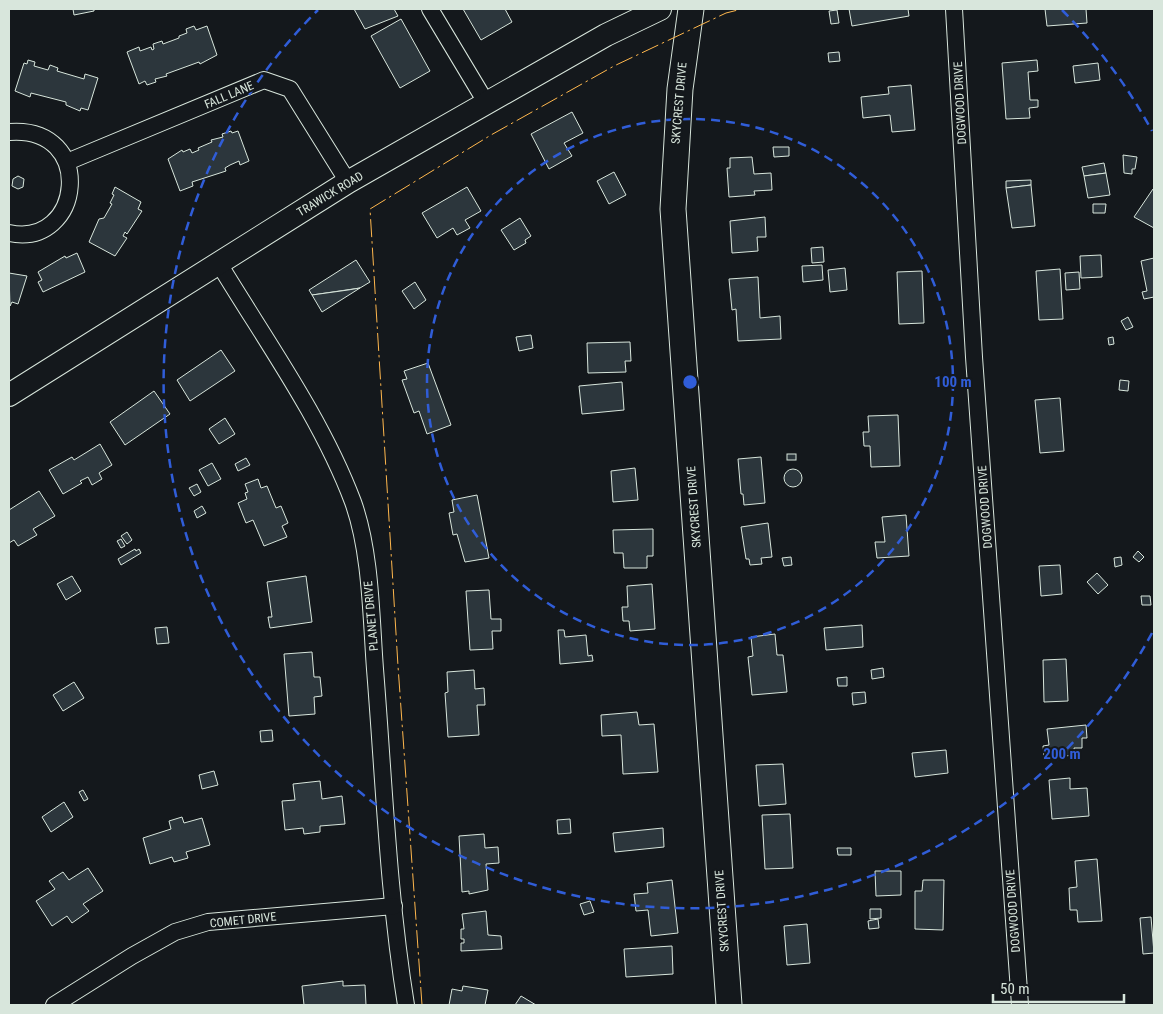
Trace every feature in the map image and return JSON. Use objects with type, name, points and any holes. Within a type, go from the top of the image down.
[{"type":"main road","name":"SKYCREST DRIVE","points":[[691,9],[684,46],[677,124],[673,182],[674,226],[729,1005]]},
{"type":"street","points":[[430,9],[487,104]]},
{"type":"street","name":"TRAWICK ROAD","points":[[9,395],[348,182],[606,35],[660,9]]},
{"type":"street","name":"DOGWOOD DRIVE","points":[[954,9],[974,358],[1020,1005]]},
{"type":"street","name":"FALL LANE","points":[[67,162],[264,80],[290,89],[348,182]]},
{"type":"street","points":[[9,132],[22,131],[36,134],[49,140],[67,162],[70,172],[70,191],[66,206],[57,218],[42,230],[32,233],[9,233]]},
{"type":"street","name":"PLANET DRIVE","points":[[218,262],[295,387],[332,455],[353,503],[368,578],[394,906],[406,1005]]},
{"type":"street","name":"COMET DRIVE","points":[[54,1005],[132,956],[175,932],[208,922],[394,906]]},
{"type":"building","points":[[73,9],[94,9],[94,11],[74,15]]},
{"type":"building","points":[[354,9],[394,9],[398,16],[365,29]]},
{"type":"building","points":[[463,9],[505,9],[512,22],[481,40]]},
{"type":"building","points":[[849,9],[908,9],[909,16],[852,26]]},
{"type":"building","points":[[1045,9],[1086,9],[1087,23],[1047,26]]},
{"type":"building","points":[[837,10],[839,23],[831,24],[829,11]]},
{"type":"building","points":[[401,19],[430,71],[400,88],[371,36]]},
{"type":"building","points":[[194,26],[196,30],[207,26],[217,55],[200,64],[199,62],[166,74],[167,76],[155,79],[156,82],[147,85],[145,81],[139,84],[127,52],[139,47],[140,51],[151,47],[152,50],[154,49],[153,44],[162,41],[163,44],[179,38],[179,36],[187,33],[186,29]]},
{"type":"building","points":[[839,52],[840,61],[829,62],[828,53]]},
{"type":"building","points":[[28,60],[35,62],[34,66],[48,70],[50,65],[58,68],[57,71],[84,79],[85,74],[98,78],[88,110],[81,108],[80,111],[66,105],[66,102],[31,93],[30,97],[15,91],[24,63],[27,64]]},
{"type":"building","points":[[1037,60],[1038,71],[1028,72],[1030,100],[1038,100],[1038,107],[1029,108],[1030,118],[1006,119],[1002,63]]},
{"type":"building","points":[[1098,63],[1100,80],[1075,83],[1073,66]]},
{"type":"building","points":[[911,85],[915,130],[892,132],[890,115],[863,118],[861,97],[889,94],[888,87]]},
{"type":"building","points":[[572,112],[583,133],[564,143],[572,156],[549,169],[531,134]]},
{"type":"building","points":[[231,131],[232,133],[238,131],[249,161],[240,165],[239,161],[225,168],[226,171],[192,182],[193,186],[180,191],[168,159],[182,150],[183,152],[190,149],[192,153],[199,150],[198,148],[212,142],[211,140],[223,137],[222,134]]},
{"type":"building","points":[[773,147],[789,147],[789,156],[774,157]]},
{"type":"building","points":[[1123,155],[1137,157],[1132,174],[1124,173]]},
{"type":"building","points":[[752,157],[754,174],[771,173],[772,190],[754,191],[755,195],[729,197],[727,168],[730,168],[730,158]]},
{"type":"building","points":[[1104,163],[1106,173],[1084,176],[1082,167]]},
{"type":"building","points":[[614,172],[626,195],[609,204],[597,181]]},
{"type":"building","points":[[1106,173],[1110,195],[1088,198],[1084,176]]},
{"type":"building","points":[[18,176],[24,179],[23,187],[18,189],[12,186],[13,179]]},
{"type":"building","points":[[1031,180],[1031,185],[1006,188],[1006,181]]},
{"type":"building","points":[[1031,185],[1035,226],[1012,228],[1006,188]]},
{"type":"building","points":[[115,187],[141,202],[138,209],[142,211],[127,234],[125,232],[123,236],[127,238],[115,256],[89,242],[99,219],[104,218],[112,204],[110,203]]},
{"type":"building","points":[[467,187],[481,211],[465,220],[470,228],[457,235],[453,228],[437,238],[422,213]]},
{"type":"building","points":[[1154,190],[1154,228],[1134,217]]},
{"type":"building","points":[[1093,204],[1106,204],[1105,213],[1093,213]]},
{"type":"building","points":[[765,217],[766,237],[757,237],[758,251],[732,253],[730,221]]},
{"type":"building","points":[[520,218],[531,236],[525,240],[526,243],[514,250],[501,230]]},
{"type":"building","points":[[823,247],[824,262],[812,263],[811,248]]},
{"type":"building","points":[[77,253],[85,272],[43,292],[38,282],[42,280],[38,272],[65,256],[66,258]]},
{"type":"building","points":[[1101,255],[1102,277],[1081,278],[1080,256]]},
{"type":"building","points":[[1154,258],[1154,297],[1144,299],[1142,292],[1147,291],[1141,261]]},
{"type":"building","points":[[356,260],[370,282],[360,288],[312,295],[309,290]]},
{"type":"building","points":[[822,265],[823,280],[803,282],[802,266]]},
{"type":"building","points":[[845,268],[847,290],[830,292],[828,270]]},
{"type":"building","points":[[1060,269],[1063,319],[1039,320],[1036,271]]},
{"type":"building","points":[[922,271],[924,323],[899,324],[897,272]]},
{"type":"building","points":[[1079,272],[1080,289],[1066,290],[1065,273]]},
{"type":"building","points":[[9,273],[27,276],[18,304],[12,302],[10,306]]},
{"type":"building","points":[[758,277],[760,318],[780,316],[781,339],[738,341],[736,309],[732,310],[729,279]]},
{"type":"building","points":[[415,282],[426,300],[414,309],[402,291]]},
{"type":"building","points":[[360,288],[322,312],[312,295],[348,290]]},
{"type":"building","points":[[1128,317],[1133,327],[1126,330],[1121,321]]},
{"type":"building","points":[[531,335],[533,348],[519,351],[516,337]]},
{"type":"building","points":[[1113,337],[1114,344],[1109,345],[1108,338]]},
{"type":"building","points":[[630,342],[631,361],[625,361],[626,372],[588,373],[587,343]]},
{"type":"building","points":[[221,350],[235,371],[190,401],[177,380]]},
{"type":"building","points":[[428,363],[451,425],[427,434],[419,411],[414,413],[402,380],[407,379],[404,371]]},
{"type":"building","points":[[1120,380],[1129,381],[1128,391],[1119,390]]},
{"type":"building","points":[[622,382],[624,410],[582,414],[579,386]]},
{"type":"building","points":[[154,391],[170,414],[125,445],[110,422]]},
{"type":"building","points":[[1060,398],[1064,451],[1040,453],[1035,400]]},
{"type":"building","points":[[898,415],[900,466],[871,467],[870,446],[864,446],[863,432],[869,432],[868,416]]},
{"type":"building","points":[[225,418],[235,434],[219,444],[209,429]]},
{"type":"building","points":[[100,444],[112,465],[99,473],[102,479],[92,485],[88,477],[80,481],[82,483],[63,494],[49,470],[72,457],[74,460]]},
{"type":"building","points":[[787,454],[796,454],[796,460],[787,460]]},
{"type":"building","points":[[761,457],[765,503],[744,505],[743,494],[741,494],[738,459]]},
{"type":"building","points":[[246,458],[250,465],[238,471],[235,464]]},
{"type":"building","points":[[212,463],[221,479],[208,486],[199,470]]},
{"type":"building","points":[[635,468],[638,500],[613,502],[611,471]]},
{"type":"building","points":[[793,469],[799,472],[802,478],[799,484],[793,487],[787,484],[784,478],[787,472]]},
{"type":"building","points":[[258,479],[261,488],[267,486],[276,508],[281,506],[288,523],[282,526],[287,537],[264,546],[253,520],[246,523],[238,503],[247,499],[245,493],[248,492],[245,484]]},
{"type":"building","points":[[197,484],[201,492],[194,496],[189,488]]},
{"type":"building","points":[[39,491],[55,516],[33,529],[37,535],[18,546],[14,540],[9,543],[9,510]]},
{"type":"building","points":[[477,495],[489,558],[465,562],[457,534],[453,535],[449,513],[454,512],[452,500]]},
{"type":"building","points":[[202,506],[206,513],[197,518],[194,511]]},
{"type":"building","points":[[906,515],[909,556],[877,558],[875,542],[885,542],[882,517]]},
{"type":"building","points":[[768,523],[772,557],[761,558],[762,564],[750,565],[749,559],[746,559],[741,527]]},
{"type":"building","points":[[653,529],[653,556],[647,556],[647,568],[624,568],[623,553],[614,553],[613,530]]},
{"type":"building","points":[[127,532],[132,540],[127,544],[121,536]]},
{"type":"building","points":[[121,539],[125,546],[121,548],[117,541]]},
{"type":"building","points":[[135,549],[136,551],[139,549],[141,553],[121,565],[118,559]]},
{"type":"building","points":[[1138,551],[1144,557],[1139,562],[1133,557]]},
{"type":"building","points":[[791,557],[792,565],[784,566],[782,558]]},
{"type":"building","points":[[1121,557],[1122,565],[1115,567],[1114,558]]},
{"type":"building","points":[[1060,565],[1062,594],[1041,596],[1039,566]]},
{"type":"building","points":[[1097,573],[1108,585],[1098,594],[1087,582]]},
{"type":"building","points":[[72,576],[81,591],[66,600],[57,584]]},
{"type":"building","points":[[306,576],[312,622],[270,628],[268,617],[272,617],[267,582]]},
{"type":"building","points":[[652,584],[655,629],[630,631],[629,621],[623,621],[622,607],[628,607],[627,586]]},
{"type":"building","points":[[489,590],[491,619],[501,619],[501,631],[492,631],[493,649],[470,650],[466,591]]},
{"type":"building","points":[[1141,596],[1150,596],[1151,605],[1142,605]]},
{"type":"building","points":[[862,625],[863,647],[826,650],[824,628]]},
{"type":"building","points":[[167,627],[169,643],[157,644],[155,628]]},
{"type":"building","points":[[558,630],[564,630],[565,637],[586,635],[588,656],[592,655],[593,661],[560,664]]},
{"type":"building","points":[[775,634],[777,655],[783,655],[787,692],[752,695],[748,657],[753,656],[751,637]]},
{"type":"building","points":[[312,652],[314,677],[320,677],[322,696],[314,697],[315,714],[289,716],[284,654]]},
{"type":"building","points":[[1066,659],[1068,701],[1044,702],[1043,660]]},
{"type":"building","points":[[883,668],[884,677],[872,679],[871,670]]},
{"type":"building","points":[[474,670],[475,689],[484,688],[485,705],[477,705],[479,735],[448,737],[445,693],[448,692],[447,672]]},
{"type":"building","points":[[847,677],[847,686],[838,686],[837,678]]},
{"type":"building","points":[[74,682],[84,698],[63,711],[53,695]]},
{"type":"building","points":[[865,692],[866,703],[853,705],[852,693]]},
{"type":"building","points":[[637,712],[639,725],[654,724],[658,772],[623,774],[621,735],[602,736],[601,715]]},
{"type":"building","points":[[1086,725],[1087,738],[1082,738],[1082,748],[1074,748],[1075,755],[1044,758],[1043,746],[1049,745],[1047,729]]},
{"type":"building","points":[[272,730],[273,741],[261,742],[260,731]]},
{"type":"building","points":[[946,750],[948,773],[915,777],[912,753]]},
{"type":"building","points":[[783,764],[786,804],[759,806],[756,765]]},
{"type":"building","points":[[214,771],[218,785],[202,789],[199,775]]},
{"type":"building","points":[[1070,778],[1070,789],[1087,788],[1089,816],[1052,819],[1049,780]]},
{"type":"building","points":[[320,781],[322,799],[342,796],[345,824],[320,826],[320,832],[304,834],[303,828],[285,830],[282,801],[295,800],[293,784]]},
{"type":"building","points":[[83,790],[88,799],[84,801],[79,792]]},
{"type":"building","points":[[64,802],[73,817],[51,832],[42,817]]},
{"type":"building","points":[[790,814],[793,868],[765,869],[762,815]]},
{"type":"building","points":[[182,817],[184,823],[202,818],[210,845],[186,852],[188,858],[174,862],[172,857],[150,864],[143,838],[171,829],[169,821]]},
{"type":"building","points":[[570,819],[571,833],[558,834],[557,820]]},
{"type":"building","points":[[663,828],[664,847],[615,852],[613,833]]},
{"type":"building","points":[[484,834],[485,848],[498,847],[499,863],[486,864],[488,890],[469,894],[469,891],[462,892],[459,836]]},
{"type":"building","points":[[837,848],[851,848],[851,855],[838,855]]},
{"type":"building","points":[[1097,859],[1102,921],[1078,922],[1077,910],[1070,910],[1069,888],[1077,887],[1075,861]]},
{"type":"building","points":[[88,868],[103,891],[83,904],[89,911],[72,923],[67,916],[52,926],[36,901],[55,889],[49,881],[63,872],[69,880]]},
{"type":"building","points":[[875,871],[901,871],[901,895],[876,896]]},
{"type":"building","points":[[672,880],[678,933],[651,936],[648,910],[636,911],[634,894],[648,893],[647,883]]},
{"type":"building","points":[[923,880],[944,880],[943,930],[915,929],[915,891],[922,891]]},
{"type":"building","points":[[590,901],[594,912],[584,915],[580,904]]},
{"type":"building","points":[[870,909],[881,909],[881,918],[870,919]]},
{"type":"building","points":[[486,911],[488,935],[501,936],[502,949],[461,951],[461,943],[464,943],[464,939],[461,939],[461,929],[464,929],[462,914]]},
{"type":"building","points":[[1151,917],[1154,953],[1143,954],[1140,918]]},
{"type":"building","points":[[878,919],[879,928],[869,929],[868,921]]},
{"type":"building","points":[[807,924],[810,963],[787,965],[784,926]]},
{"type":"building","points":[[672,946],[673,974],[626,977],[624,949]]},
{"type":"building","points":[[343,981],[343,986],[365,985],[366,1005],[304,1005],[302,986]]},
{"type":"building","points":[[463,986],[488,990],[485,1005],[449,1005],[452,989],[462,991]]},
{"type":"building","points":[[521,996],[536,1005],[515,1005]]},
{"type":"power","points":[[422,1005],[398,666],[370,209],[491,135],[614,66],[726,13],[742,9]]}]
